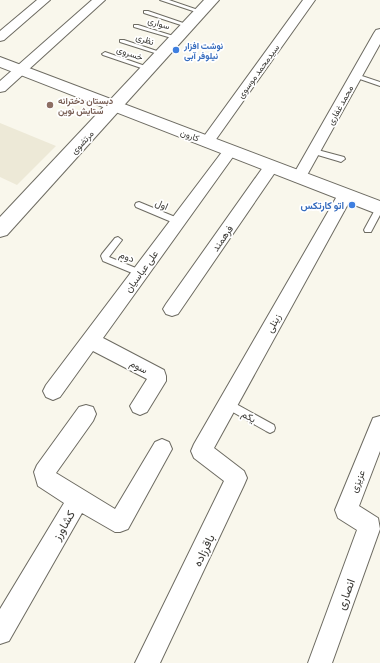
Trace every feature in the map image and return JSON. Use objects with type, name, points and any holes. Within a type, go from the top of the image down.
[{"type":"main road","name":"مرتضوی","points":[[0,230],[116,106],[212,0]]},
{"type":"main road","name":"کارون","points":[[0,62],[380,208]]},
{"type":"street","points":[[0,38],[44,0]]},
{"type":"street","points":[[0,88],[99,0]]},
{"type":"street","name":"سیدمحمد موسوی","points":[[207,142],[309,0]]},
{"type":"street","name":"محمد غفاری","points":[[300,177],[380,33]]},
{"type":"street","name":"علی عباسیان","points":[[53,392],[177,221],[230,151]]},
{"type":"street","name":"فرهمند","points":[[172,309],[272,166]]},
{"type":"street","name":"زینلی","points":[[201,451],[345,195]]},
{"type":"street","name":"سوم","points":[[91,341],[157,376],[156,381],[140,406]]},
{"type":"street","name":"کشاورز","points":[[0,632],[78,499],[45,479],[44,472],[86,414]]},
{"type":"street","name":"عزیزی","points":[[370,526],[346,510],[380,425]]},
{"type":"street","points":[[78,499],[115,521],[120,521],[162,449]]},
{"type":"street","name":"باقرزاده","points":[[148,663],[238,478],[201,451]]},
{"type":"street","name":"انصاری","points":[[320,663],[370,526]]},
{"type":"lane","points":[[162,0],[201,12]]},
{"type":"lane","points":[[146,12],[189,26]]},
{"type":"lane","name":"سواری","points":[[136,26],[177,38]]},
{"type":"lane","name":"نظری","points":[[122,41],[163,54]]},
{"type":"lane","name":"خسروی","points":[[105,54],[149,70]]},
{"type":"lane","points":[[356,76],[380,84]]},
{"type":"lane","points":[[314,151],[341,159]]},
{"type":"lane","name":"اول","points":[[139,204],[177,221]]},
{"type":"lane","points":[[368,230],[380,208]]},
{"type":"lane","name":"دوم","points":[[118,240],[105,256],[106,259],[140,273]]},
{"type":"lane","name":"یکم","points":[[227,404],[270,428]]},
{"type":"shaded area","points":[[0,123],[56,146],[17,185],[0,177]]},
{"type":"place","name":"نوشت افزار نیلوفر آبی","points":[[176,50]]},
{"type":"place","name":"دبستان دخترانه ستایش نوین","points":[[50,105]]},
{"type":"place","name":"اتو کارتکس","points":[[352,205]]}]
